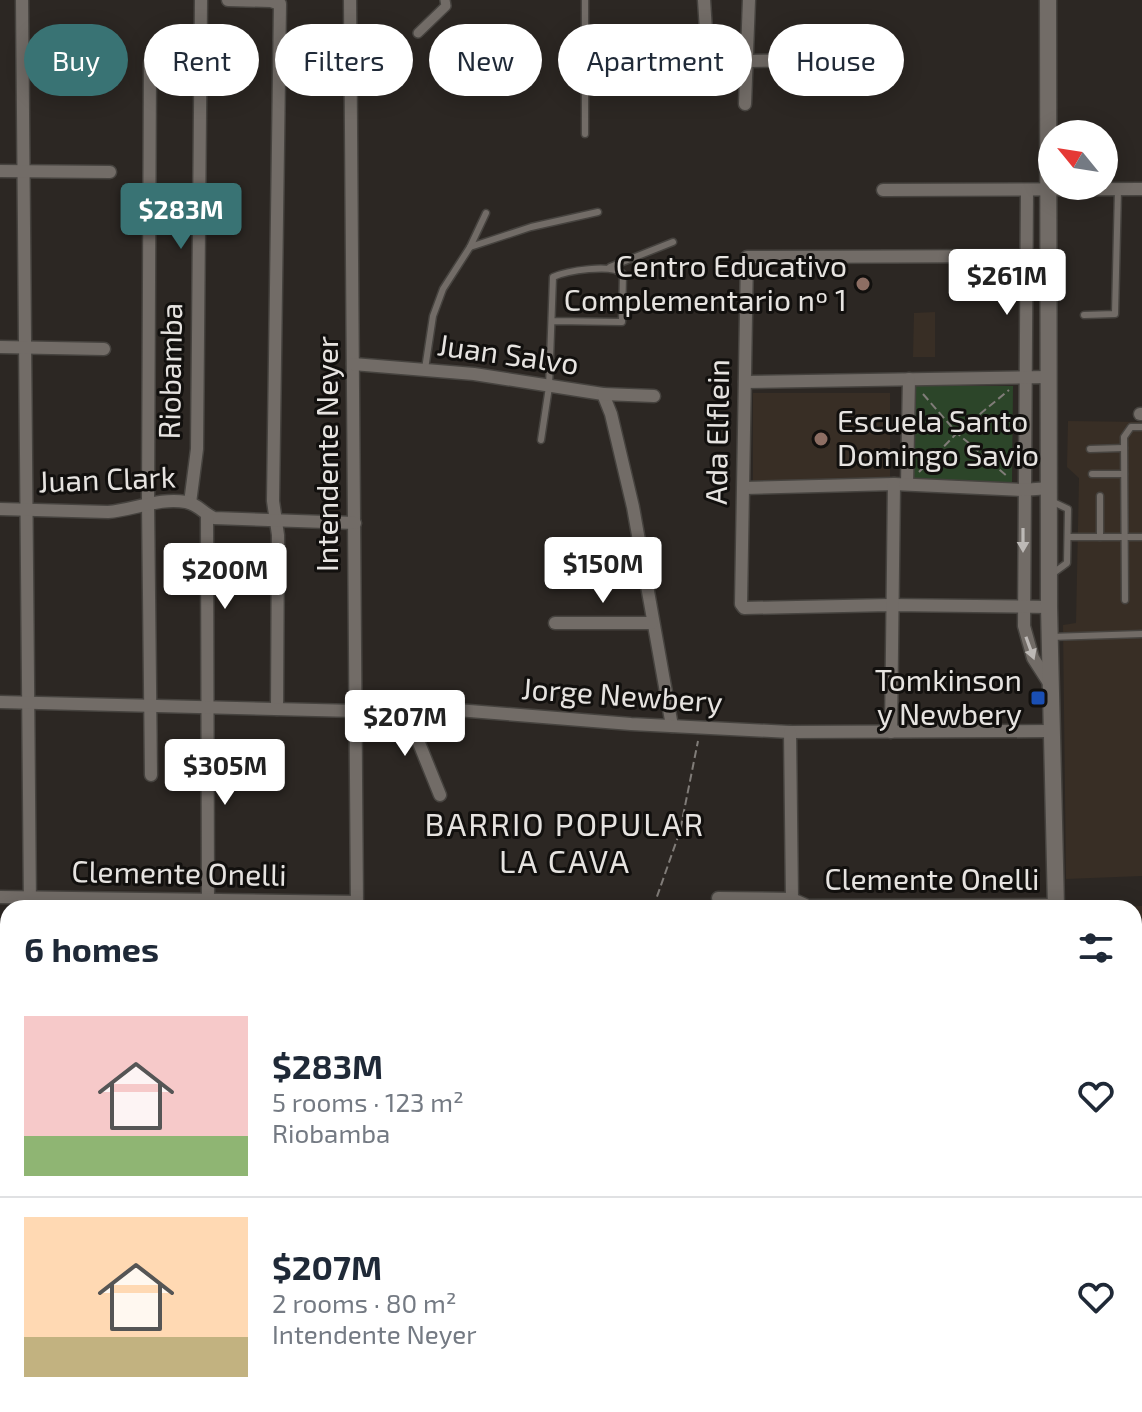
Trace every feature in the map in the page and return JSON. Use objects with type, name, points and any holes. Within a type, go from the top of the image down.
[{"type":"street","points":[[22,0],[30,900]]},
{"type":"street","name":"Riobamba","points":[[190,503],[197,449],[201,0]]},
{"type":"street","points":[[228,0],[280,4],[280,24]]},
{"type":"street","name":"Intendente Neyer","points":[[350,0],[350,24]]},
{"type":"street","points":[[418,33],[446,6],[445,0]]},
{"type":"street","points":[[704,0],[706,24]]},
{"type":"street","points":[[749,0],[749,24]]},
{"type":"street","points":[[1048,0],[1049,120]]},
{"type":"street","points":[[150,96],[148,503],[151,775]]},
{"type":"street","points":[[277,709],[278,535],[273,501],[279,96]]},
{"type":"street","name":"Intendente Neyer","points":[[351,96],[357,900]]},
{"type":"street","points":[[745,104],[746,96]]},
{"type":"street","points":[[0,171],[110,172]]},
{"type":"street","points":[[1118,189],[1142,189]]},
{"type":"street","points":[[883,190],[1038,190]]},
{"type":"street","points":[[1027,190],[1024,626],[1033,658],[1051,686]]},
{"type":"street","points":[[1049,200],[1050,731],[1056,900]]},
{"type":"street","points":[[1026,257],[1049,256]]},
{"type":"street","name":"Ada Elflein","points":[[890,605],[742,607],[747,257],[1026,257]]},
{"type":"street","points":[[0,347],[104,349]]},
{"type":"street","name":"Juan Salvo","points":[[353,364],[474,374],[603,394],[611,414],[646,572],[652,623],[672,726]]},
{"type":"street","points":[[745,382],[1049,377]]},
{"type":"street","points":[[891,732],[890,605],[909,379]]},
{"type":"street","points":[[603,394],[654,396]]},
{"type":"street","points":[[744,488],[901,484],[1049,494]]},
{"type":"street","name":"Juan Clark","points":[[0,509],[108,512],[148,503],[190,503],[214,518],[355,523]]},
{"type":"street","points":[[207,515],[208,900]]},
{"type":"street","points":[[567,573],[646,572]]},
{"type":"street","points":[[890,605],[1049,607]]},
{"type":"street","points":[[555,623],[652,623]]},
{"type":"street","name":"Jorge Newbery","points":[[0,702],[356,711],[404,706],[790,732],[1050,731]]},
{"type":"street","points":[[404,706],[440,795]]},
{"type":"street","points":[[718,898],[792,899],[790,732]]},
{"type":"lane","points":[[585,0],[585,134]]},
{"type":"lane","points":[[1084,315],[1115,314],[1118,200]]},
{"type":"lane","points":[[470,247],[531,227],[598,212]]},
{"type":"lane","points":[[425,369],[433,316],[443,289],[470,247],[486,213]]},
{"type":"lane","points":[[541,440],[549,387],[554,275],[610,267],[673,242]]},
{"type":"lane","points":[[554,321],[622,322],[623,274],[610,267]]},
{"type":"lane","points":[[1125,600],[1124,448],[1126,431],[1141,418]]},
{"type":"lane","points":[[1090,449],[1124,448]]},
{"type":"lane","points":[[1092,474],[1124,474]]},
{"type":"lane","points":[[1049,494],[1068,509],[1067,563],[1049,577]]},
{"type":"lane","points":[[1100,496],[1100,537]]},
{"type":"lane","points":[[1068,537],[1142,537]]},
{"type":"lane","points":[[1050,637],[1142,634]]},
{"type":"path","points":[[901,484],[1024,378]]},
{"type":"path","points":[[909,379],[957,433],[1023,490]]},
{"type":"path","points":[[656,900],[680,831],[700,728]]},
{"type":"shaded area","points":[[935,312],[935,357],[913,357],[914,313]]},
{"type":"shaded area","name":"Escuela Santo Domingo Savio","points":[[753,393],[890,393],[890,484],[753,485]]},
{"type":"shaded area","points":[[1068,421],[1142,422],[1142,876],[1066,879],[1063,625],[1076,623],[1079,478],[1067,467]]},
{"type":"green space","points":[[902,386],[1013,386],[1012,484],[902,484]]},
{"type":"place","name":"Centro Educativo Complementario nº 1","points":[[863,284]]},
{"type":"place","name":"Escuela Santo Domingo Savio","points":[[821,439]]},
{"type":"place","name":"Tomkinson y Newbery","points":[[1038,698]]},
{"type":"district","name":"BARRIO POPULAR LA CAVA","points":[[565,844]]}]
